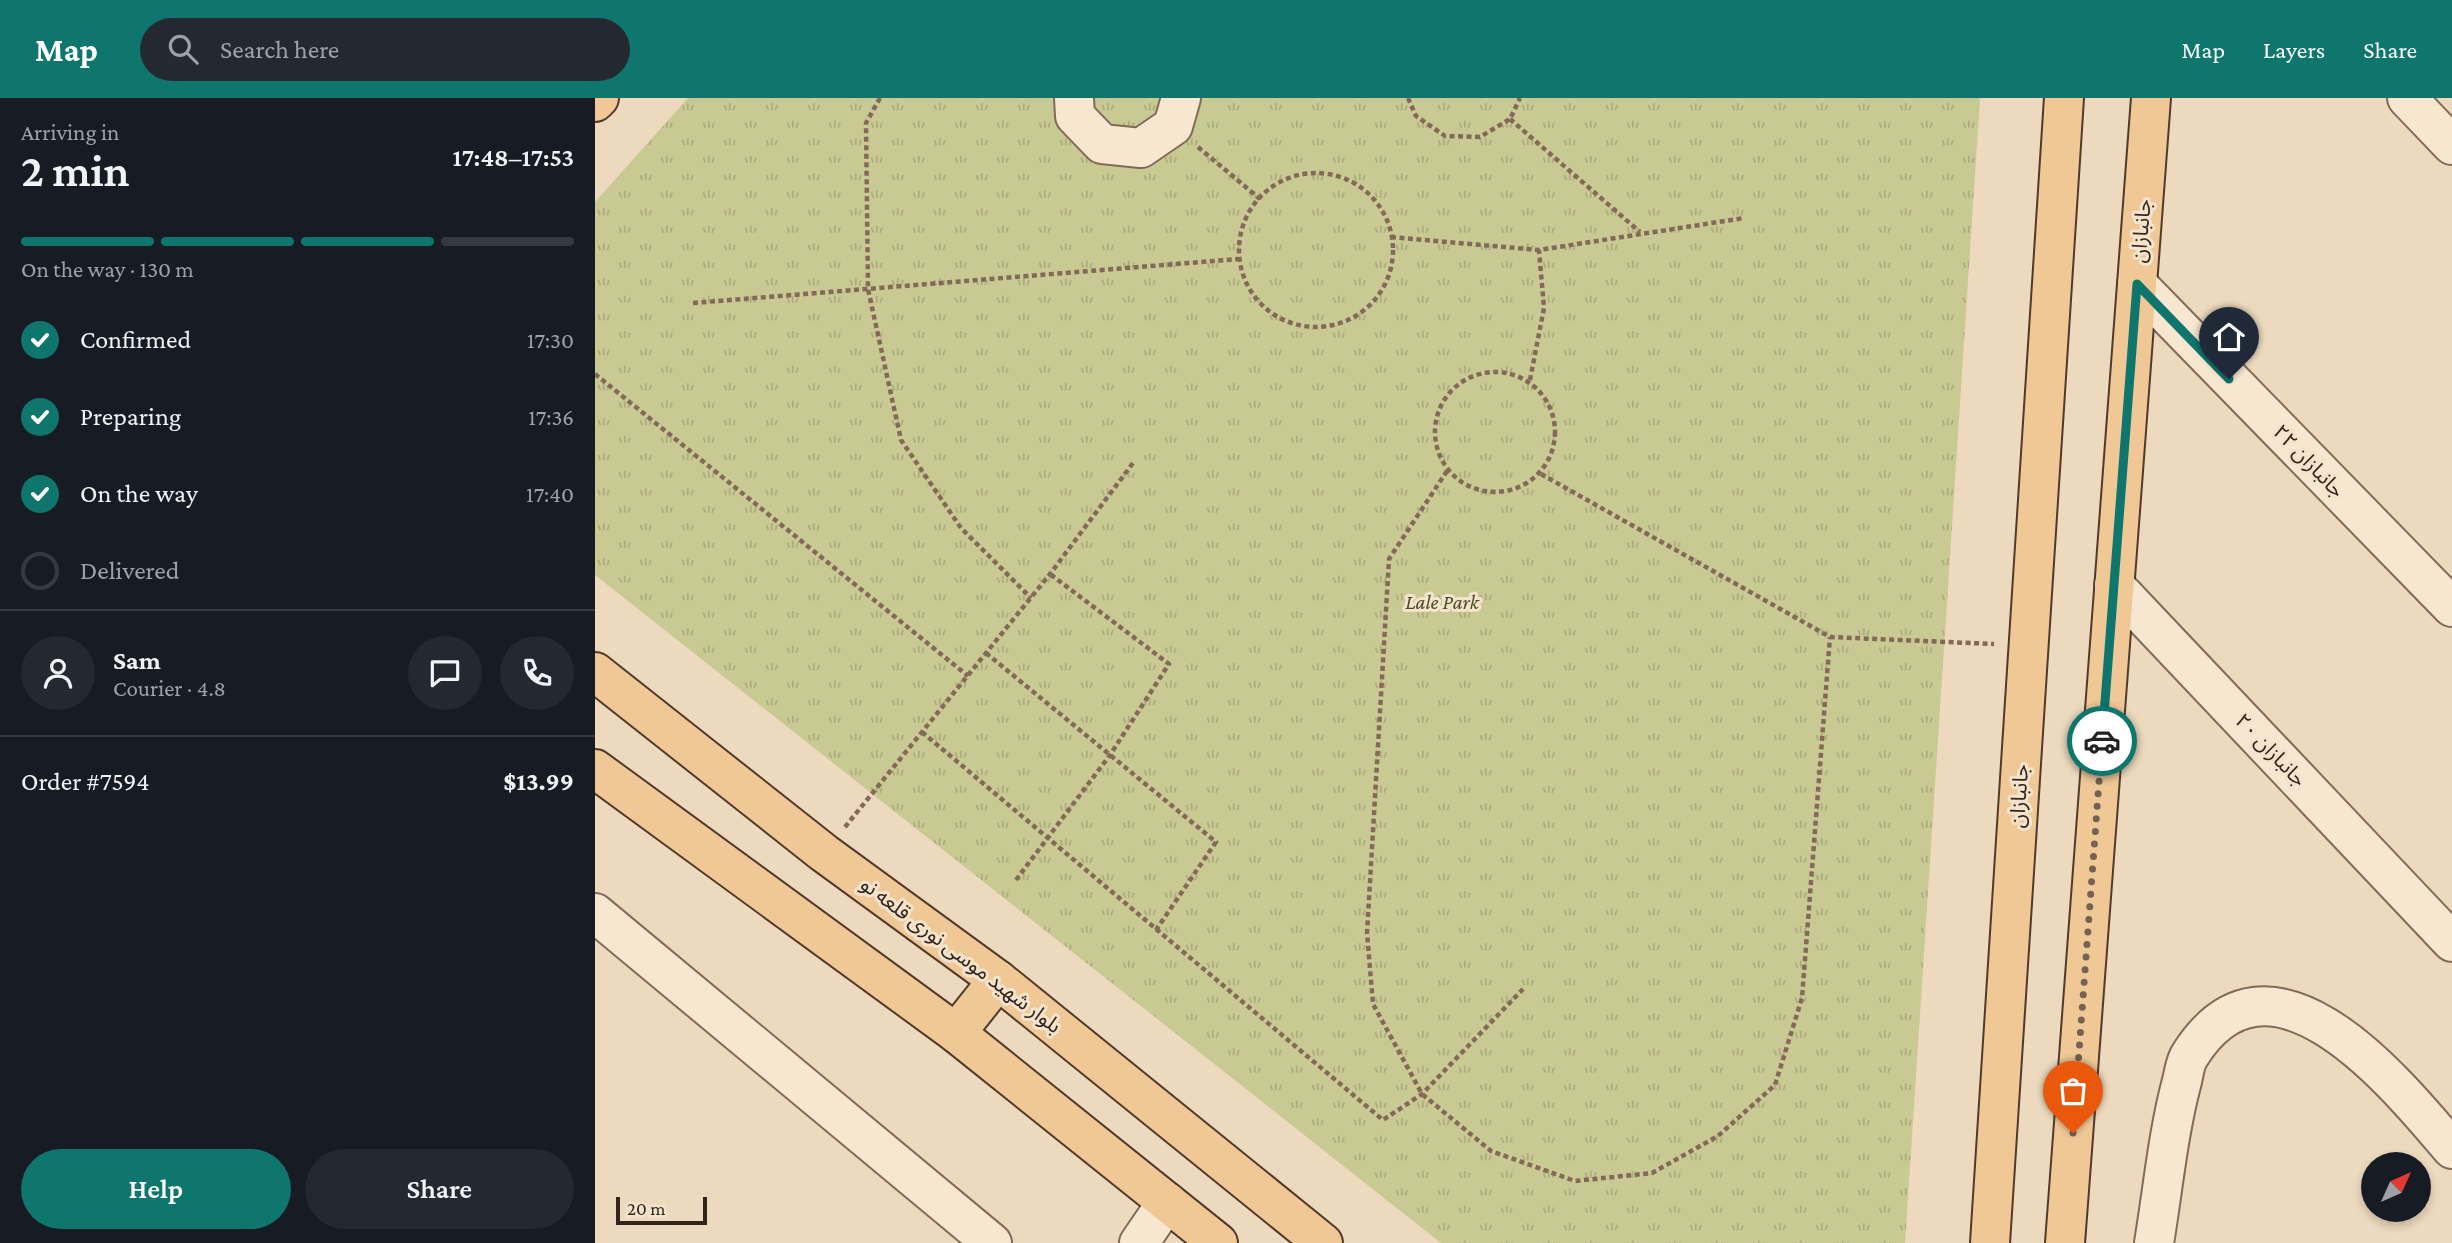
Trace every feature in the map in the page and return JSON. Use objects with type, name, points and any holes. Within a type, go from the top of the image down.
[{"type":"main road","points":[[595,102],[599,98]]},
{"type":"main road","name":"جانبازان","points":[[1990,1243],[2064,98]]},
{"type":"main road","name":"جانبازان","points":[[2065,1243],[2151,98]]},
{"type":"main road","name":"بلوار شهید موسی نوری قلعه نو","points":[[595,672],[824,853],[998,980],[1323,1243]]},
{"type":"main road","points":[[595,769],[955,1033],[1218,1243]]},
{"type":"main road","points":[[955,1033],[998,980]]},
{"type":"street","points":[[1074,98],[1075,116],[1102,144],[1141,148],[1177,112]]},
{"type":"street","points":[[2407,98],[2452,145]]},
{"type":"street","name":"جانبازان ۲۲","points":[[2137,284],[2452,607]]},
{"type":"street","name":"جانبازان ۲۰","points":[[2114,585],[2440,929]]},
{"type":"street","points":[[595,913],[992,1243]]},
{"type":"street","points":[[2154,1243],[2176,1102],[2189,1056],[2215,1026],[2243,1009],[2271,1006],[2324,1023],[2378,1066],[2452,1149]]},
{"type":"street","points":[[1139,1243],[1167,1202]]},
{"type":"path","points":[[880,98],[866,123],[869,289],[901,440],[961,528],[1031,598]]},
{"type":"path","points":[[1408,98],[1416,116],[1445,136],[1480,137],[1510,119],[1520,98]]},
{"type":"path","points":[[1177,112],[1260,199]]},
{"type":"path","points":[[1510,119],[1641,233]]},
{"type":"path","points":[[1318,171],[1360,185],[1389,219],[1391,237],[1394,263],[1375,303],[1337,326],[1292,325],[1255,300],[1238,259],[1245,215],[1275,182],[1318,171]]},
{"type":"path","points":[[1391,237],[1539,250],[1744,218]]},
{"type":"path","points":[[1530,380],[1544,308],[1539,250]]},
{"type":"path","points":[[693,303],[1238,259]]},
{"type":"path","points":[[1497,369],[1530,380],[1552,408],[1556,442],[1541,474],[1511,492],[1476,491],[1447,471],[1433,439],[1439,404],[1463,379],[1497,369]]},
{"type":"path","points":[[595,374],[968,676]]},
{"type":"path","points":[[824,853],[1031,598],[1133,463]]},
{"type":"path","points":[[1447,471],[1389,559],[1367,933],[1373,1004],[1422,1094],[1491,1151],[1575,1181],[1652,1173],[1718,1136],[1775,1085],[1802,998],[1831,637]]},
{"type":"path","points":[[1541,474],[1831,637],[2029,646]]},
{"type":"path","points":[[1016,880],[1110,755],[1169,664],[1050,574]]},
{"type":"path","points":[[986,653],[1216,842],[1156,930]]},
{"type":"path","points":[[922,732],[1383,1120],[1422,1094],[1523,989]]},
{"type":"green space","name":"Lale Park","points":[[688,98],[1980,98],[1905,1243],[1441,1243],[595,575],[595,202]]},
{"type":"way so far","points":[[2073,1133],[2102,741]]},
{"type":"route","points":[[2102,741],[2137,284],[2229,379]]}]
